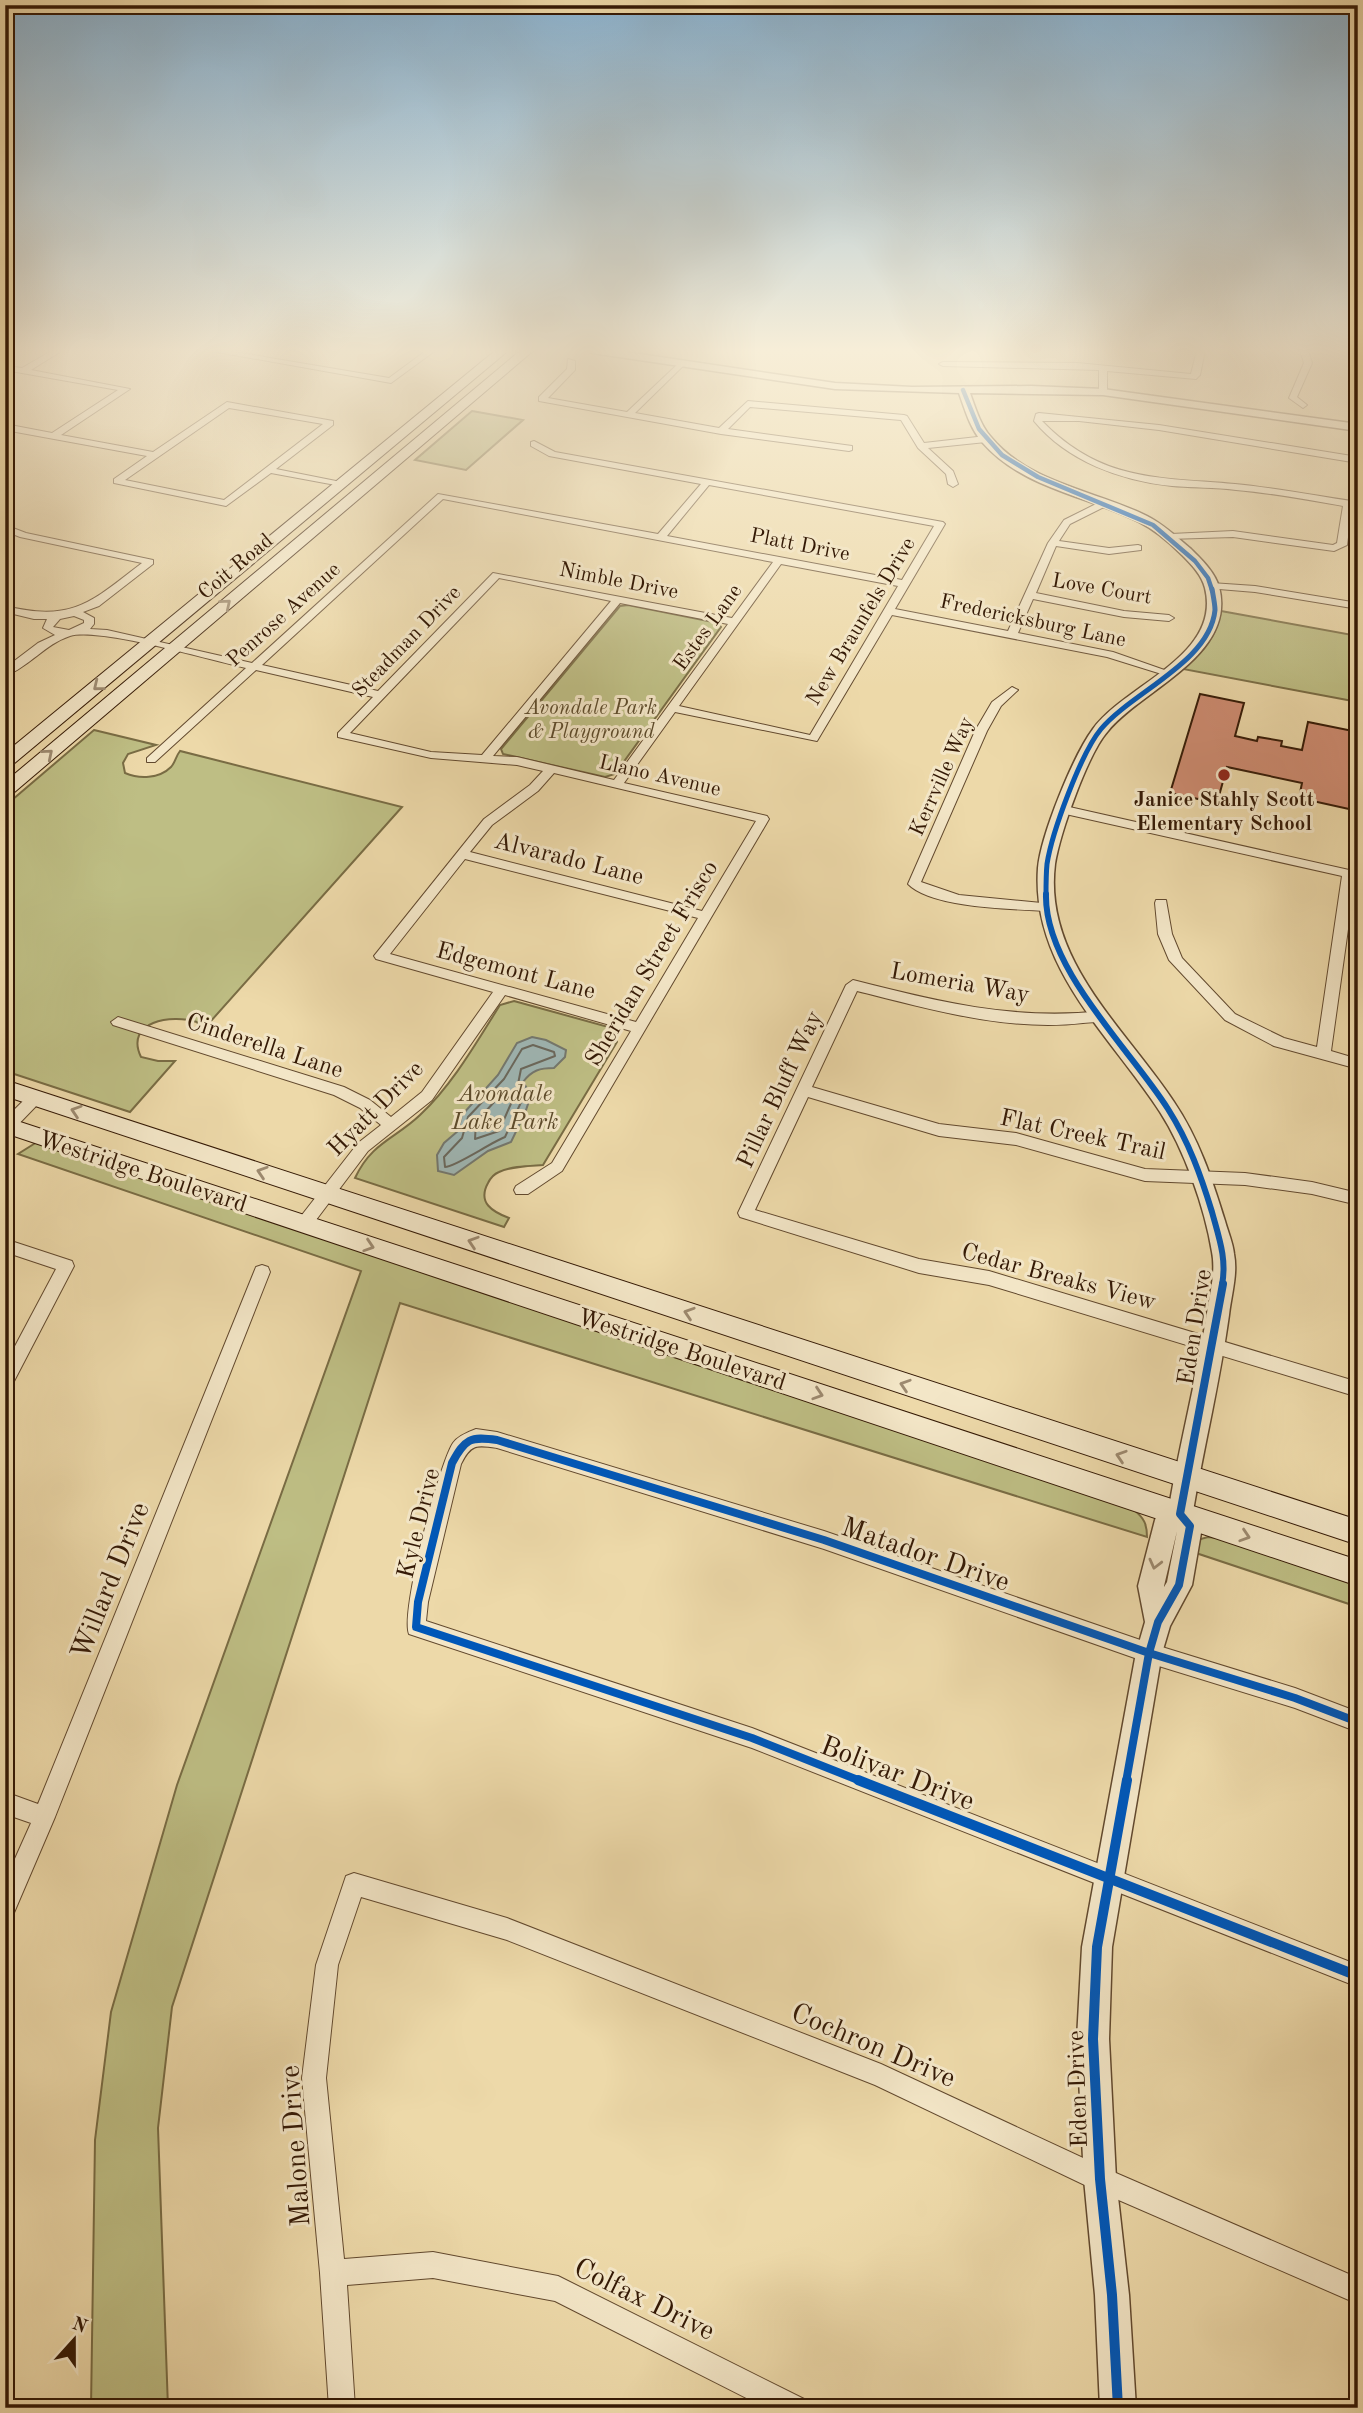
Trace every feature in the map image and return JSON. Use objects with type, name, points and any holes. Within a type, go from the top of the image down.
[{"type":"main road","name":"Coit Road","points":[[5,762],[367,463]]},
{"type":"main road","name":"Coit Road","points":[[5,791],[393,463]]},
{"type":"main road","points":[[341,484],[363,488]]},
{"type":"main road","name":"Westridge Boulevard","points":[[5,1088],[1358,1533]]},
{"type":"main road","name":"Westridge Boulevard","points":[[6,1127],[1358,1573]]},
{"type":"street","points":[[143,463],[117,481],[226,503],[279,463]]},
{"type":"street","points":[[600,463],[707,482],[660,538]]},
{"type":"street","points":[[938,463],[950,474],[953,484]]},
{"type":"street","points":[[1014,463],[1103,504],[1141,518],[1171,537],[1199,565],[1211,586],[1255,589],[1358,606]]},
{"type":"street","points":[[1098,463],[1140,478],[1161,482],[1244,487],[1353,504],[1342,545],[1334,548],[1233,534],[1171,537]]},
{"type":"street","points":[[269,470],[341,484]]},
{"type":"street","name":"New Braunfels Drive","points":[[672,708],[813,739],[940,524],[707,482]]},
{"type":"street","name":"Platt Drive","points":[[441,496],[905,584]]},
{"type":"street","name":"Penrose Avenue","points":[[151,760],[441,496]]},
{"type":"street","points":[[1012,635],[1053,543],[1067,522],[1103,504]]},
{"type":"street","points":[[5,528],[150,562],[94,604],[71,613],[57,616],[34,615],[5,609]]},
{"type":"street","points":[[1053,543],[1108,551],[1138,548]]},
{"type":"street","name":"Estes Lane","points":[[617,785],[779,560]]},
{"type":"street","name":"Nimble Drive","points":[[497,575],[734,622]]},
{"type":"street","name":"Steadman Drive","points":[[342,735],[497,575]]},
{"type":"street","name":"Eden Drive","points":[[1118,2408],[1112,2295],[1100,2179],[1093,2039],[1097,1947],[1149,1653],[1158,1622],[1178,1585],[1190,1526],[1180,1514],[1214,1346],[1224,1258],[1202,1179],[1186,1139],[1149,1081],[1071,973],[1057,947],[1047,907],[1045,879],[1047,861],[1065,810],[1100,731],[1129,703],[1183,662],[1205,635],[1212,620],[1215,602],[1211,586]]},
{"type":"street","name":"Love Court","points":[[1029,595],[1125,614],[1169,618]]},
{"type":"street","points":[[486,757],[618,599]]},
{"type":"street","points":[[5,673],[42,645],[72,633],[89,619],[94,604]]},
{"type":"street","name":"Fredericksburg Lane","points":[[888,611],[1108,654],[1168,673]]},
{"type":"street","points":[[71,613],[89,619],[107,633]]},
{"type":"street","points":[[34,615],[49,628],[72,633],[107,633],[381,695]]},
{"type":"street","points":[[42,645],[57,616]]},
{"type":"street","name":"Kerrville Way","points":[[1012,690],[996,704],[981,731],[914,884],[939,893],[979,901],[1047,907]]},
{"type":"street","name":"Llano Avenue","points":[[342,735],[425,754],[486,757],[551,769],[762,818]]},
{"type":"street","points":[[462,854],[493,817],[529,792],[551,769]]},
{"type":"street","points":[[1065,810],[1353,875],[1323,1054]]},
{"type":"street","name":"Sheridan Street Frisco","points":[[522,1190],[557,1167],[762,818]]},
{"type":"street","name":"Alvarado Lane","points":[[462,854],[705,916]]},
{"type":"street","name":"Edgemont Lane","points":[[462,854],[381,956],[639,1028]]},
{"type":"street","points":[[1161,902],[1165,934],[1176,960],[1230,1017],[1279,1042],[1358,1064]]},
{"type":"street","name":"Lomeria Way","points":[[853,985],[968,1012],[1078,1020],[1101,1016]]},
{"type":"street","name":"Pillar Bluff Way","points":[[746,1213],[853,985]]},
{"type":"street","name":"Hyatt Drive","points":[[304,1224],[363,1147],[411,1111],[434,1087],[502,990]]},
{"type":"street","name":"Cinderella Lane","points":[[118,1022],[339,1091],[365,1104],[391,1125]]},
{"type":"street","name":"Flat Creek Trail","points":[[803,1090],[939,1130],[1016,1139],[1144,1175],[1245,1179],[1358,1199]]},
{"type":"street","points":[[6,1127],[35,1098]]},
{"type":"street","name":"Cedar Breaks View","points":[[746,1213],[919,1266],[989,1278],[1358,1390]]},
{"type":"street","points":[[5,1245],[66,1266],[5,1382]]},
{"type":"street","name":"Willard Drive","points":[[5,1907],[44,1817],[262,1272]]},
{"type":"street","name":"Kyle Drive","points":[[416,1628],[418,1602],[452,1463],[461,1446],[476,1437]]},
{"type":"street","name":"Matador Drive","points":[[476,1437],[497,1440],[824,1540],[1149,1653],[1295,1698],[1358,1722]]},
{"type":"street","name":"Bolivar Drive","points":[[416,1628],[752,1738],[1358,1976]]},
{"type":"street","points":[[5,1803],[44,1817]]},
{"type":"street","name":"Cochron Drive","points":[[354,1884],[508,1929],[881,2076],[1100,2179],[1358,2291]]},
{"type":"street","name":"Malone Drive","points":[[342,2408],[333,2273],[314,2078],[327,1965],[354,1884]]},
{"type":"street","name":"Colfax Drive","points":[[333,2273],[433,2265],[558,2289],[795,2408]]},
{"type":"green space","points":[[428,463],[474,463],[466,470]]},
{"type":"green space","name":"Avondale Park & Playground","points":[[628,605],[718,623],[721,627],[615,774],[605,777],[503,754],[501,749],[620,606]]},
{"type":"green space","points":[[1221,611],[1358,636],[1358,702],[1183,669],[1208,643]]},
{"type":"green space","points":[[94,730],[156,745],[128,754],[123,763],[125,773],[131,775],[149,777],[161,774],[171,767],[180,751],[402,807],[202,1031],[197,1022],[175,1019],[153,1023],[145,1028],[139,1035],[141,1057],[175,1061],[130,1112],[5,1071],[5,806]]},
{"type":"green space","name":"Avondale Lake Park","points":[[514,1001],[612,1028],[617,1042],[543,1165],[504,1170],[489,1181],[484,1196],[492,1210],[509,1218],[504,1227],[355,1178],[376,1149],[411,1123],[443,1090],[500,1005]]},
{"type":"green space","points":[[37,1142],[1134,1510],[1144,1522],[1147,1532],[1147,1537],[400,1303],[172,2007],[158,2128],[168,2408],[91,2408],[95,2140],[111,2012],[177,1785],[361,1271],[18,1154]]},
{"type":"green space","points":[[1208,1537],[1358,1584],[1358,1607],[1193,1552],[1197,1540]]},
{"type":"water","points":[[532,1037],[546,1040],[566,1050],[565,1057],[554,1068],[537,1070],[523,1082],[531,1095],[511,1142],[488,1151],[454,1175],[438,1171],[437,1155],[444,1143],[458,1131],[462,1115],[498,1075],[517,1043]]},
{"type":"building","name":"Janice Stahly Scott Elementary School","points":[[1200,694],[1244,703],[1235,736],[1257,741],[1258,737],[1282,741],[1281,746],[1302,750],[1308,722],[1358,732],[1354,774],[1358,775],[1358,811],[1299,798],[1302,783],[1227,767],[1217,803],[1170,793]]},
{"type":"cycle path","points":[[1013,463],[1058,486],[1153,525],[1202,569],[1212,587],[1215,610],[1208,631],[1194,650],[1100,730],[1069,795],[1047,864],[1046,902],[1055,939],[1072,974],[1094,1009],[1167,1107],[1186,1139],[1206,1192],[1223,1249],[1224,1263],[1211,1358],[1180,1514],[1190,1526],[1189,1533],[1179,1585],[1158,1622],[1149,1653],[1097,1947],[1093,2039],[1100,2179],[1112,2295],[1118,2408]]},
{"type":"cycle path","points":[[1358,1722],[1295,1698],[1149,1653],[824,1540],[497,1440],[476,1437],[461,1446],[452,1463],[418,1602],[416,1627],[752,1738],[1358,1976]]},
{"type":"place","name":"Janice Stahly Scott Elementary School","points":[[1224,775]]}]
